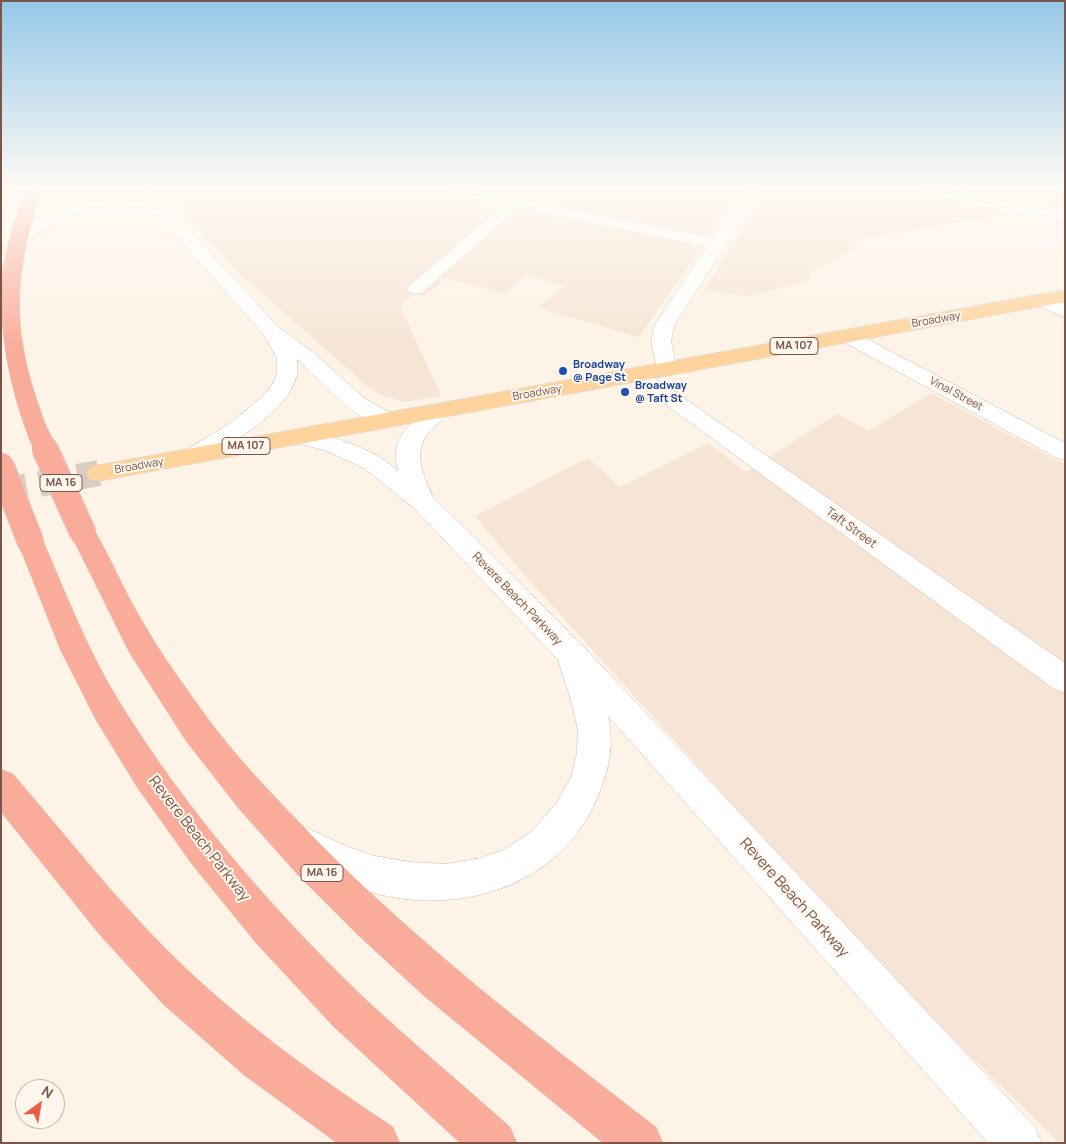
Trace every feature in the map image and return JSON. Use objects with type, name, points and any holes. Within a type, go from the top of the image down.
[{"type":"highway","name":"Revere Beach Parkway","points":[[11,242],[6,262],[3,302],[7,344],[16,378],[38,433],[83,533],[127,621],[158,672],[204,738],[278,825],[349,899],[440,983],[497,1031],[640,1143]]},
{"type":"highway","name":"Revere Beach Parkway","points":[[1,466],[75,648],[107,710],[139,761],[204,850],[270,929],[348,1011],[494,1143]]},
{"type":"highway","points":[[1,785],[125,934],[169,981],[207,1017],[280,1076],[377,1143]]},
{"type":"main road","name":"Broadway","points":[[98,473],[1065,296]]},
{"type":"street","points":[[6,262],[21,242]]},
{"type":"street","points":[[191,242],[272,332],[287,359],[287,372],[278,391],[254,416],[192,456]]},
{"type":"street","points":[[416,289],[469,242]]},
{"type":"street","points":[[667,369],[661,341],[663,328],[718,244],[710,242]]},
{"type":"street","points":[[1042,300],[1065,312]]},
{"type":"street","points":[[272,332],[305,355],[356,403],[387,420]]},
{"type":"street","name":"Vinal Street","points":[[847,336],[1065,453]]},
{"type":"street","name":"Taft Street","points":[[638,375],[1065,680]]},
{"type":"street","name":"Revere Beach Parkway","points":[[423,502],[408,463],[408,450],[416,432],[441,411]]},
{"type":"street","name":"Revere Beach Parkway","points":[[300,436],[334,446],[372,464],[423,502],[570,653],[1018,1143]]},
{"type":"street","name":"Revere Beach Parkway","points":[[278,825],[305,845],[336,862],[391,879],[433,883],[474,880],[511,866],[541,847],[565,823],[581,797],[590,769],[594,730],[570,653]]},
{"type":"shaded area","points":[[210,242],[705,242],[639,337],[538,308],[564,286],[526,274],[505,294],[446,278],[424,297],[414,294],[400,306],[441,396],[404,402],[379,394],[366,385],[240,274]]},
{"type":"shaded area","points":[[734,242],[852,242],[861,246],[834,259],[808,275],[809,280],[748,297],[704,290]]},
{"type":"shaded area","points":[[931,393],[1065,465],[1065,1143],[1060,1143],[894,982],[528,579],[475,516],[588,458],[620,487],[708,443],[746,472],[837,414],[869,431]]},
{"type":"tunnel","points":[[1,491],[99,473]]},
{"type":"place","name":"Broadway @ Page St","points":[[563,371]]},
{"type":"place","name":"Broadway @ Taft St","points":[[625,392]]}]
